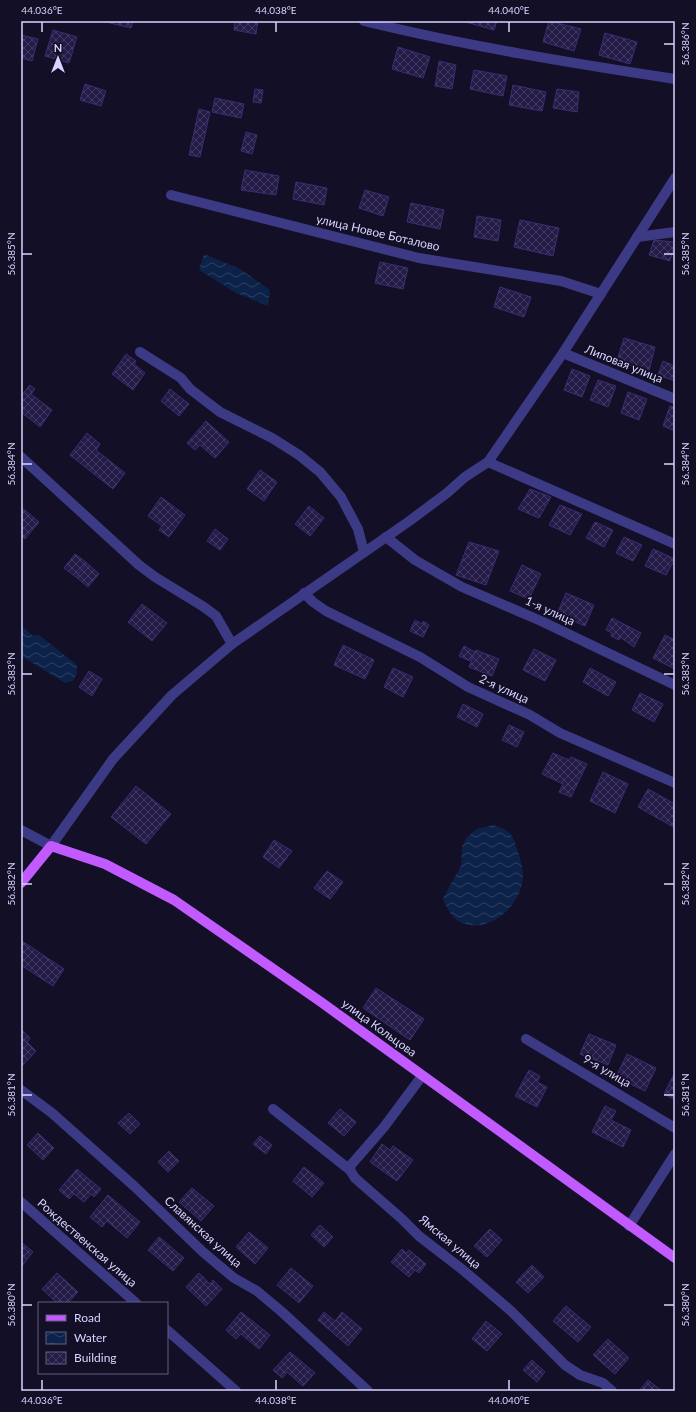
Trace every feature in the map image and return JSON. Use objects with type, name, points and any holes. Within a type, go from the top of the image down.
[{"type":"main road","points":[[21,884],[51,846]]},
{"type":"main road","name":"улица Кольцова","points":[[51,846],[105,864],[174,900],[321,1002],[675,1258]]},
{"type":"street","points":[[364,21],[441,38],[621,71],[675,78]]},
{"type":"street","points":[[21,830],[51,846],[113,759],[172,695],[232,644],[386,537],[447,493],[465,477],[488,462],[563,353],[675,178]]},
{"type":"street","name":"улица Новое Боталово","points":[[170,195],[419,258],[561,280],[600,294]]},
{"type":"street","points":[[637,237],[675,232]]},
{"type":"street","points":[[140,352],[181,378],[190,389],[220,412],[272,438],[299,455],[320,472],[341,497],[358,529],[364,552]]},
{"type":"street","name":"Липовая улица","points":[[563,353],[675,399]]},
{"type":"street","points":[[21,457],[139,564],[155,577],[216,616],[232,644]]},
{"type":"street","points":[[488,462],[675,544]]},
{"type":"street","name":"1-я улица","points":[[386,537],[416,560],[462,587],[541,621],[675,685]]},
{"type":"street","name":"2-я улица","points":[[304,593],[313,602],[326,611],[420,657],[468,687],[530,715],[560,733],[675,783]]},
{"type":"street","name":"9-я улица","points":[[526,1039],[675,1128]]},
{"type":"street","points":[[350,1170],[351,1165],[384,1127],[422,1076]]},
{"type":"street","name":"Славянская улица","points":[[21,1090],[64,1124],[134,1186],[203,1252],[234,1278],[257,1291],[282,1312],[368,1391]]},
{"type":"street","name":"Ямская улица","points":[[272,1109],[350,1170],[355,1178],[419,1236],[463,1270],[511,1311],[565,1365],[580,1375],[603,1382],[612,1391]]},
{"type":"street","points":[[629,1226],[675,1154]]},
{"type":"street","name":"Рождественская улица","points":[[21,1202],[135,1302]]},
{"type":"street","points":[[168,1331],[236,1391]]},
{"type":"water","points":[[204,254],[240,269],[270,290],[268,306],[236,293],[199,270]]},
{"type":"water","points":[[21,625],[32,635],[39,635],[77,665],[77,673],[73,681],[65,683],[21,656]]},
{"type":"water","points":[[493,825],[507,831],[514,841],[523,871],[523,878],[519,893],[511,906],[500,916],[488,923],[474,926],[462,923],[451,914],[443,898],[461,866],[462,847],[466,838],[477,829]]},
{"type":"building","points":[[102,21],[133,21],[131,28]]},
{"type":"building","points":[[235,21],[258,21],[256,34],[234,30]]},
{"type":"building","points":[[462,21],[497,21],[494,30]]},
{"type":"building","points":[[549,21],[581,29],[574,51],[543,42]]},
{"type":"building","points":[[53,30],[77,37],[69,63],[45,56]]},
{"type":"building","points":[[605,33],[637,42],[630,64],[599,55]]},
{"type":"building","points":[[21,35],[38,39],[32,61],[21,58]]},
{"type":"building","points":[[398,47],[430,57],[423,78],[392,69]]},
{"type":"building","points":[[439,61],[456,65],[452,89],[435,86]]},
{"type":"building","points":[[474,70],[507,76],[503,96],[470,89]]},
{"type":"building","points":[[85,84],[106,91],[101,106],[80,100]]},
{"type":"building","points":[[513,85],[546,92],[542,111],[509,105]]},
{"type":"building","points":[[255,89],[263,90],[261,103],[253,102]]},
{"type":"building","points":[[557,89],[579,92],[577,112],[553,108]]},
{"type":"building","points":[[215,98],[244,104],[241,118],[212,112]]},
{"type":"building","points":[[199,109],[210,112],[200,157],[189,155]]},
{"type":"building","points":[[246,132],[257,135],[252,154],[241,151]]},
{"type":"building","points":[[245,170],[279,176],[276,195],[241,190]]},
{"type":"building","points":[[296,182],[327,188],[324,205],[293,199]]},
{"type":"building","points":[[365,190],[389,197],[383,216],[359,208]]},
{"type":"building","points":[[411,203],[444,210],[440,229],[407,222]]},
{"type":"building","points":[[477,216],[501,220],[498,241],[474,237]]},
{"type":"building","points":[[520,220],[559,228],[553,256],[514,247]]},
{"type":"building","points":[[654,240],[675,242],[670,261],[649,255]]},
{"type":"building","points":[[380,262],[408,268],[403,289],[375,283]]},
{"type":"building","points":[[500,287],[531,297],[524,317],[494,307]]},
{"type":"building","points":[[624,338],[655,347],[649,371],[617,361]]},
{"type":"building","points":[[126,354],[136,361],[134,364],[145,373],[133,390],[112,374]]},
{"type":"building","points":[[663,361],[675,366],[675,381],[658,375]]},
{"type":"building","points":[[572,369],[590,376],[582,397],[564,390]]},
{"type":"building","points":[[598,380],[616,386],[608,407],[590,400]]},
{"type":"building","points":[[30,385],[35,389],[31,394],[52,410],[40,427],[21,412],[21,396]]},
{"type":"building","points":[[170,389],[189,404],[179,416],[161,401]]},
{"type":"building","points":[[628,392],[647,399],[639,420],[621,413]]},
{"type":"building","points":[[670,406],[675,407],[675,431],[663,426]]},
{"type":"building","points":[[206,421],[229,442],[215,458],[200,445],[195,450],[187,443]]},
{"type":"building","points":[[87,433],[100,444],[96,450],[125,473],[113,489],[70,455]]},
{"type":"building","points":[[260,470],[277,482],[264,501],[247,489]]},
{"type":"building","points":[[530,489],[551,497],[539,518],[518,509]]},
{"type":"building","points":[[161,497],[185,515],[169,537],[159,530],[162,526],[148,516]]},
{"type":"building","points":[[560,505],[582,514],[570,535],[549,525]]},
{"type":"building","points":[[309,506],[324,518],[310,536],[295,524]]},
{"type":"building","points":[[21,507],[39,522],[25,539],[21,536]]},
{"type":"building","points":[[595,522],[613,530],[604,547],[586,538]]},
{"type":"building","points":[[215,529],[228,539],[220,550],[207,541]]},
{"type":"building","points":[[624,537],[642,545],[633,561],[616,553]]},
{"type":"building","points":[[469,542],[499,551],[486,585],[456,575]]},
{"type":"building","points":[[653,549],[675,559],[666,575],[645,566]]},
{"type":"building","points":[[75,554],[87,563],[76,577],[64,568]]},
{"type":"building","points":[[87,563],[99,574],[88,587],[76,577]]},
{"type":"building","points":[[522,565],[541,574],[529,599],[510,591]]},
{"type":"building","points":[[566,593],[594,605],[585,626],[557,614]]},
{"type":"building","points":[[142,604],[167,623],[152,641],[128,622]]},
{"type":"building","points":[[612,618],[641,633],[634,647],[620,637],[619,640],[611,636],[612,633],[606,630]]},
{"type":"building","points":[[415,620],[422,624],[423,621],[429,625],[423,637],[410,631]]},
{"type":"building","points":[[665,635],[675,640],[675,669],[653,658]]},
{"type":"building","points":[[343,645],[374,660],[365,679],[334,665]]},
{"type":"building","points":[[464,646],[475,652],[470,661],[459,656]]},
{"type":"building","points":[[534,649],[556,660],[545,681],[523,670]]},
{"type":"building","points":[[476,650],[499,659],[492,676],[469,667]]},
{"type":"building","points":[[393,668],[413,677],[403,697],[384,687]]},
{"type":"building","points":[[590,668],[616,682],[608,696],[583,682]]},
{"type":"building","points":[[89,671],[102,679],[92,696],[79,687]]},
{"type":"building","points":[[640,693],[663,704],[654,722],[632,710]]},
{"type":"building","points":[[463,704],[483,714],[477,727],[457,717]]},
{"type":"building","points":[[509,725],[524,732],[517,747],[502,740]]},
{"type":"building","points":[[553,753],[569,760],[571,757],[587,764],[571,797],[559,792],[563,784],[542,774]]},
{"type":"building","points":[[603,772],[628,784],[615,813],[590,801]]},
{"type":"building","points":[[136,786],[171,814],[146,844],[111,817]]},
{"type":"building","points":[[648,789],[675,804],[675,828],[638,807]]},
{"type":"building","points":[[274,840],[292,851],[279,868],[263,857]]},
{"type":"building","points":[[327,871],[343,882],[330,899],[314,888]]},
{"type":"building","points":[[22,941],[64,969],[53,986],[21,965]]},
{"type":"building","points":[[376,988],[424,1019],[410,1040],[363,1008]]},
{"type":"building","points":[[21,1029],[30,1038],[27,1042],[36,1051],[21,1067]]},
{"type":"building","points":[[589,1034],[616,1045],[608,1065],[580,1054]]},
{"type":"building","points":[[627,1054],[656,1068],[645,1091],[616,1077]]},
{"type":"building","points":[[529,1070],[540,1076],[537,1082],[547,1087],[537,1107],[515,1096]]},
{"type":"building","points":[[673,1076],[675,1077],[675,1100],[664,1094]]},
{"type":"building","points":[[605,1106],[616,1111],[611,1120],[631,1130],[623,1147],[592,1132]]},
{"type":"building","points":[[340,1109],[356,1122],[344,1136],[328,1123]]},
{"type":"building","points":[[129,1113],[140,1124],[130,1134],[118,1123]]},
{"type":"building","points":[[38,1133],[54,1148],[43,1160],[27,1145]]},
{"type":"building","points":[[260,1136],[272,1145],[266,1154],[253,1144]]},
{"type":"building","points":[[382,1144],[390,1150],[393,1146],[413,1160],[397,1181],[370,1162]]},
{"type":"building","points":[[169,1151],[179,1161],[168,1172],[158,1162]]},
{"type":"building","points":[[304,1167],[324,1183],[312,1197],[293,1181]]},
{"type":"building","points":[[77,1169],[101,1189],[94,1197],[91,1194],[84,1202],[74,1194],[69,1199],[59,1190]]},
{"type":"building","points":[[192,1188],[214,1206],[201,1221],[179,1202]]},
{"type":"building","points":[[108,1195],[140,1222],[127,1238],[107,1221],[102,1227],[90,1217]]},
{"type":"building","points":[[320,1225],[333,1237],[324,1247],[311,1235]]},
{"type":"building","points":[[490,1229],[502,1240],[487,1257],[474,1246]]},
{"type":"building","points":[[249,1232],[268,1248],[255,1264],[236,1247]]},
{"type":"building","points":[[159,1237],[184,1258],[173,1271],[148,1250]]},
{"type":"building","points":[[21,1242],[33,1252],[21,1267]]},
{"type":"building","points":[[402,1249],[406,1253],[409,1250],[426,1264],[419,1273],[415,1270],[409,1277],[391,1262]]},
{"type":"building","points":[[532,1265],[544,1277],[528,1293],[516,1282]]},
{"type":"building","points":[[291,1268],[313,1286],[299,1303],[277,1285]]},
{"type":"building","points":[[57,1273],[78,1292],[69,1302],[56,1302],[42,1289]]},
{"type":"building","points":[[199,1273],[210,1284],[213,1280],[222,1289],[206,1306],[186,1287]]},
{"type":"building","points":[[566,1306],[591,1327],[578,1342],[553,1321]]},
{"type":"building","points":[[241,1312],[270,1335],[259,1349],[241,1334],[236,1339],[226,1330]]},
{"type":"building","points":[[324,1312],[335,1321],[342,1312],[362,1329],[348,1346],[318,1320]]},
{"type":"building","points":[[486,1321],[502,1334],[487,1351],[472,1339]]},
{"type":"building","points":[[608,1339],[629,1358],[615,1374],[593,1355]]},
{"type":"building","points":[[290,1352],[315,1373],[303,1386],[287,1372],[282,1378],[273,1370]]},
{"type":"building","points":[[532,1360],[545,1372],[537,1382],[523,1370]]},
{"type":"building","points":[[648,1380],[662,1391],[639,1391]]}]
